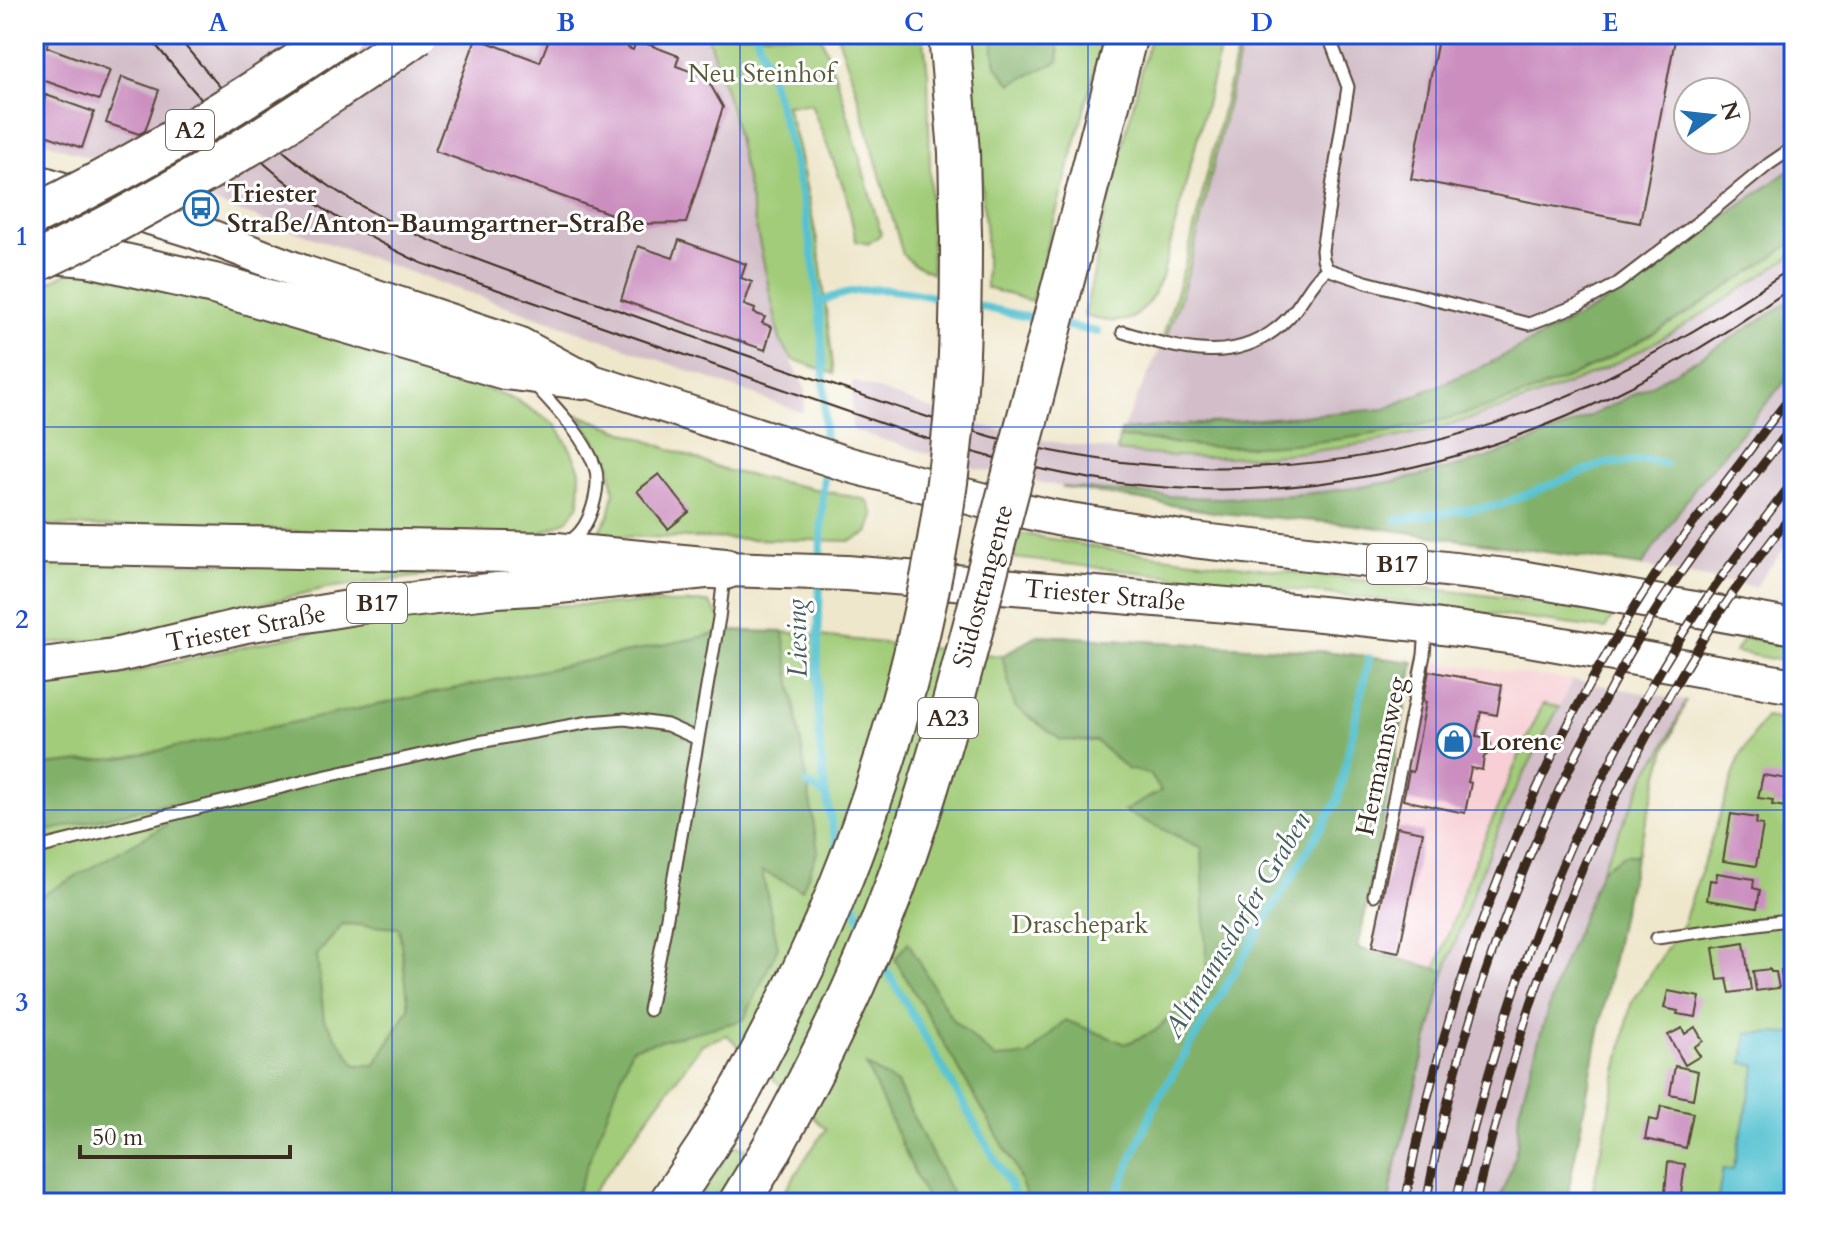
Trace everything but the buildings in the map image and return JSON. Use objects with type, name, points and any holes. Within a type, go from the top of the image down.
[{"type":"highway","name":"A2","points":[[34,215],[165,145],[273,80],[341,34]]},
{"type":"highway","name":"A2","points":[[34,263],[188,182],[295,117],[417,34]]},
{"type":"highway","name":"Südosttangente","points":[[669,1203],[742,1088],[788,1000],[836,895],[864,823],[907,682],[938,538],[958,373],[959,152],[949,34]]},
{"type":"highway","name":"Südosttangente","points":[[739,1203],[805,1090],[851,993],[894,889],[920,813],[974,625],[1127,34]]},
{"type":"highway","points":[[34,251],[88,256],[214,284],[505,369],[583,379]]},
{"type":"highway","points":[[34,543],[556,553],[725,569]]},
{"type":"main road","name":"B17","points":[[34,181],[192,230],[304,273],[518,344],[583,379],[850,465],[1007,507],[1194,540],[1515,577],[1794,627]]},
{"type":"main road","name":"Triester Straße","points":[[34,666],[114,656],[246,625],[367,605],[725,569],[847,573],[1427,625],[1529,639],[1794,686]]},
{"type":"lane","points":[[1328,34],[1348,87],[1322,250],[1327,269],[1529,324],[1578,305],[1617,284],[1794,147]]},
{"type":"lane","points":[[1123,332],[1185,349],[1211,351],[1241,348],[1257,342],[1289,318],[1318,276],[1327,269]]},
{"type":"lane","points":[[522,371],[583,442],[596,469],[595,502],[586,522],[581,531],[556,553]]},
{"type":"lane","points":[[649,1010],[719,618],[725,569]]},
{"type":"lane","name":"Hermannsweg","points":[[1374,895],[1424,655],[1427,625]]},
{"type":"lane","points":[[34,849],[318,778],[479,742],[590,722],[625,719],[667,725],[698,739]]},
{"type":"lane","points":[[1657,938],[1794,919]]},
{"type":"shaded area","points":[[34,34],[707,34],[731,109],[780,339],[805,388],[804,410],[800,412],[37,139],[34,133]]},
{"type":"shaded area","points":[[1244,34],[1794,34],[1794,167],[1596,308],[1488,364],[1385,409],[1122,430],[1171,325],[1191,262]]},
{"type":"shaded area","points":[[1794,253],[1794,298],[1645,389],[1526,443],[1444,469],[1383,483],[1297,495],[1222,498],[1062,487],[978,469],[852,430],[852,381],[982,426],[1053,442],[1117,451],[1184,458],[1308,452],[1356,446],[1402,437],[1502,409],[1607,366],[1704,312]]},
{"type":"shaded area","points":[[1794,371],[1794,535],[1755,587],[1642,566],[1696,486]]},
{"type":"shaded area","points":[[1431,662],[1573,680],[1559,707],[1543,704],[1469,875],[1436,969],[1371,952]]},
{"type":"shaded area","points":[[1573,680],[1686,701],[1662,751],[1649,769],[1601,870],[1558,978],[1519,1110],[1517,1146],[1511,1169],[1498,1203],[1389,1203],[1393,1176],[1445,971],[1511,798]]},
{"type":"green space","name":"Neu Steinhof","points":[[707,34],[820,34],[841,91],[881,234],[868,244],[856,241],[846,194],[811,104],[786,105],[798,147],[819,251],[834,374],[792,359],[780,340],[731,109]]},
{"type":"green space","points":[[837,34],[923,34],[928,74],[932,273],[903,255]]},
{"type":"green space","points":[[969,34],[992,34],[996,66],[1059,61],[1057,34],[1105,34],[1032,301],[986,288],[986,236]]},
{"type":"green space","points":[[992,34],[1057,34],[1059,61],[1011,84],[996,66]]},
{"type":"green space","points":[[1151,34],[1224,34],[1162,277],[1148,303],[1133,317],[1100,320],[1084,316],[1098,255],[1095,254]]},
{"type":"green space","points":[[1241,34],[1244,34],[1191,262],[1166,337],[1164,333],[1187,258]]},
{"type":"green space","points":[[1794,167],[1794,242],[1652,334],[1559,382],[1466,414],[1369,435],[1221,447],[1119,438],[1122,430],[1385,409],[1488,364],[1596,308]]},
{"type":"green space","points":[[1794,242],[1794,254],[1656,342],[1549,392],[1490,413],[1368,443],[1305,452],[1243,457],[1117,451],[1119,438],[1208,447],[1319,441],[1414,425],[1507,399],[1553,382],[1630,346]]},
{"type":"green space","points":[[74,269],[201,296],[394,354],[516,400],[556,425],[580,471],[579,504],[568,520],[532,537],[34,525],[34,290]]},
{"type":"green space","points":[[1794,298],[1794,371],[1696,486],[1642,566],[1350,524],[1219,513],[1062,487],[1180,497],[1258,497],[1337,490],[1415,477],[1528,443],[1597,413],[1698,359]]},
{"type":"green space","points":[[579,415],[728,471],[867,500],[874,515],[868,533],[851,541],[596,536],[609,516],[614,493],[610,463]]},
{"type":"green space","points":[[1019,533],[1111,550],[1500,597],[1614,614],[1605,629],[1013,558]]},
{"type":"green space","points":[[34,562],[466,565],[467,573],[326,588],[200,619],[95,640],[34,645]]},
{"type":"green space","name":"Draschepark","points":[[709,602],[729,631],[783,632],[1002,656],[1038,635],[1331,652],[1414,662],[1358,948],[1436,969],[1469,875],[1543,704],[1559,707],[1511,798],[1445,971],[1393,1176],[1389,1203],[778,1203],[826,1129],[727,1035],[702,1044],[585,1203],[34,1203],[34,684],[123,674],[370,621],[495,607]]},
{"type":"green space","points":[[729,631],[783,632],[818,850],[802,890],[762,871],[778,947],[744,1020],[632,1048],[573,1203],[34,1203],[34,900],[166,825],[168,803],[34,834],[34,766],[128,757]],"holes":[[[343,924],[399,928],[409,1008],[375,1065],[356,1065],[324,1019],[317,955]]]},
{"type":"green space","points":[[1038,635],[1331,652],[1414,662],[1358,948],[1445,971],[1393,1176],[1389,1203],[1029,1203],[1013,1162],[895,959],[908,942],[952,1019],[995,1058],[1028,1056],[1065,1020],[1126,1044],[1155,1031],[1207,982],[1202,848],[1124,811],[1161,791],[1150,774],[1127,769],[1096,741],[1061,740],[1015,707],[1002,656]]},
{"type":"green space","points":[[1744,637],[1794,647],[1794,663],[1735,652]]},
{"type":"green space","points":[[1686,701],[1665,752],[1637,855],[1624,855],[1601,870],[1649,769],[1662,751]]},
{"type":"green space","points":[[1765,717],[1794,722],[1794,1203],[1590,1203],[1631,1004],[1683,924],[1740,756]]},
{"type":"green space","points":[[1624,855],[1637,855],[1622,912],[1566,1203],[1498,1203],[1511,1169],[1517,1146],[1519,1110],[1558,978],[1601,870]]},
{"type":"green space","points":[[866,1065],[897,1084],[956,1203],[928,1203]]},
{"type":"green space","points":[[734,1145],[748,1150],[716,1203],[696,1203]]},
{"type":"water","points":[[1747,1033],[1794,1034],[1794,1203],[1717,1203],[1723,1169],[1733,1170],[1756,1066],[1743,1063]]},
{"type":"waterway","name":"Liesing","points":[[756,34],[787,135],[810,238],[822,343],[824,449]]},
{"type":"waterway","points":[[819,303],[835,296],[867,290],[899,291],[948,300]]},
{"type":"waterway","points":[[973,305],[1042,320]]},
{"type":"waterway","points":[[1063,325],[1098,332]]},
{"type":"waterway","name":"Altmannsdorfer Graben","points":[[1396,520],[1500,505],[1603,464],[1648,460],[1665,464]]},
{"type":"waterway","name":"Liesing","points":[[820,565],[824,467]]},
{"type":"waterway","name":"Liesing","points":[[820,579],[820,747],[838,847]]},
{"type":"waterway","name":"Altmannsdorfer Graben","points":[[1113,1203],[1156,1102],[1338,800],[1369,658]]},
{"type":"waterway","points":[[808,784],[825,795]]},
{"type":"waterway","name":"Liesing","points":[[852,895],[864,931]]},
{"type":"waterway","name":"Liesing","points":[[881,960],[1011,1187],[1017,1203]]},
{"type":"tram line","points":[[147,34],[219,119],[284,180],[340,220],[421,263],[909,433],[1013,463],[1093,479],[1184,489],[1249,489],[1376,475],[1438,461],[1559,420],[1618,393],[1708,343],[1794,286]]},
{"type":"tram line","points":[[175,34],[234,102],[281,149],[356,203],[416,234],[688,335],[954,426],[1028,446],[1093,458],[1223,468],[1289,465],[1419,445],[1545,405],[1610,376],[1735,306],[1794,266]]},
{"type":"railway","points":[[1405,1203],[1422,1121],[1470,956],[1534,795],[1613,642],[1658,571],[1794,393]]},
{"type":"railway","points":[[1426,1203],[1454,1076],[1472,1013],[1515,891],[1540,831],[1616,678],[1657,608],[1794,424]]},
{"type":"railway","points":[[1456,1203],[1487,1080],[1524,963],[1569,849],[1595,793],[1652,684],[1684,632],[1794,480]]},
{"type":"railway","points":[[1476,1203],[1523,1027],[1588,855],[1642,745],[1703,639],[1794,511]]},
{"type":"place","name":"Triester Straße/Anton-Baumgartner-Straße","points":[[201,208]]},
{"type":"place","name":"Lorenc","points":[[1454,741]]}]
